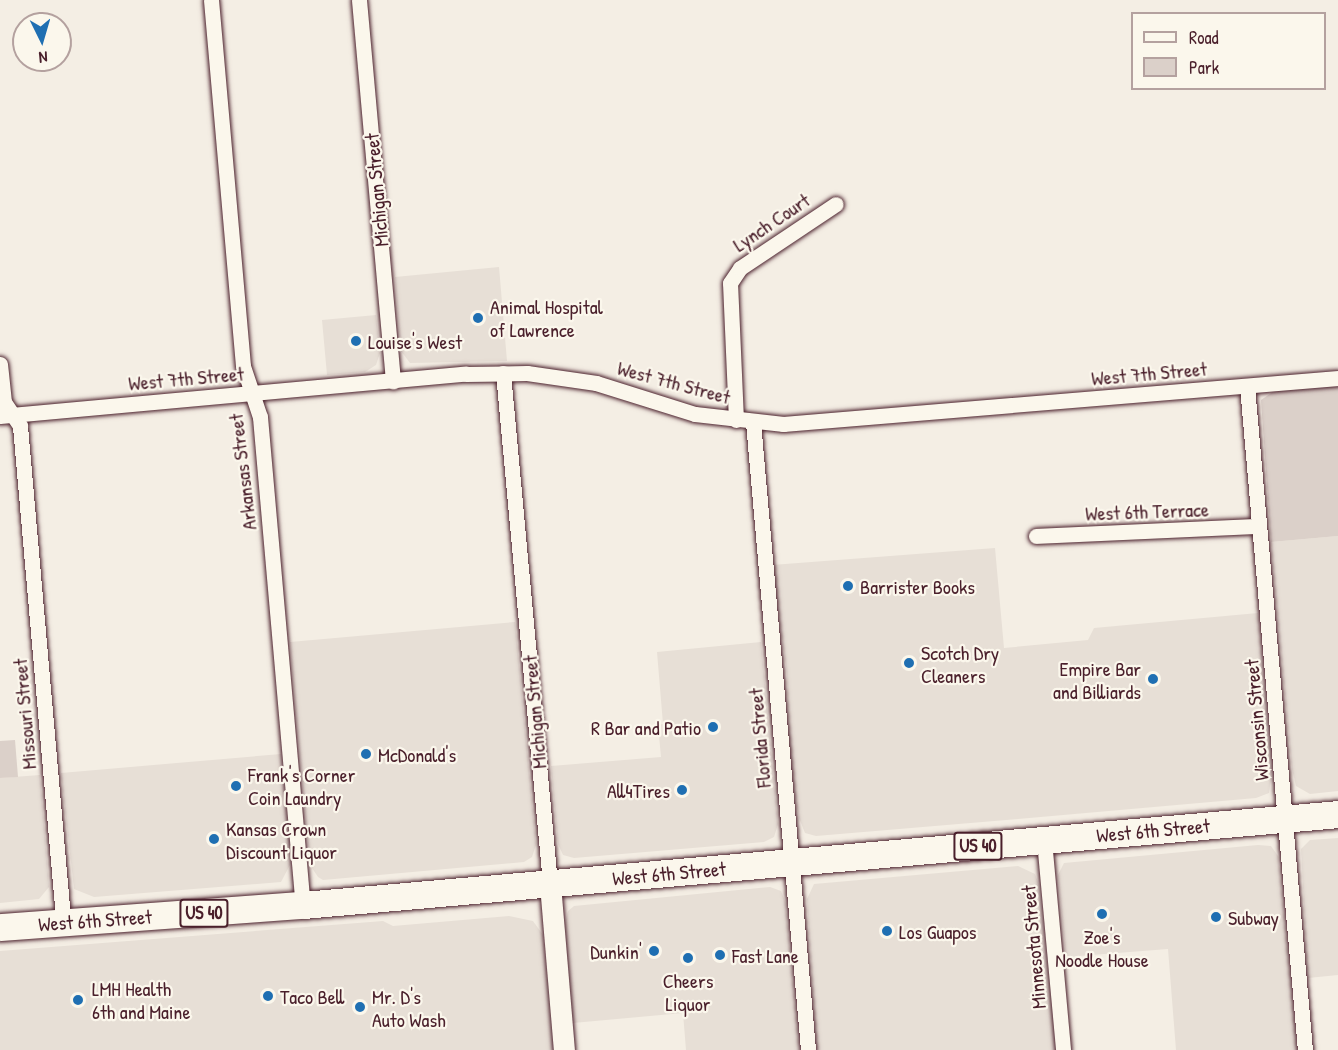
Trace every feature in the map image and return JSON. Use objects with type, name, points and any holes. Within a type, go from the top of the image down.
[{"type":"highway","name":"West 6th Street","points":[[0,927],[303,905],[1338,814]]},
{"type":"street","name":"Arkansas Street","points":[[211,0],[243,366],[260,417],[303,905]]},
{"type":"street","name":"Michigan Street","points":[[359,0],[393,381]]},
{"type":"street","name":"Lynch Court","points":[[736,420],[729,283],[740,268],[836,204]]},
{"type":"street","name":"Missouri Street","points":[[0,364],[6,415],[20,426],[63,922]]},
{"type":"street","name":"West 7th Street","points":[[6,415],[503,373],[553,375],[596,383],[695,414],[736,420],[753,422],[832,421],[1338,378]]},
{"type":"street","name":"Michigan Street","points":[[503,373],[564,1050]]},
{"type":"street","name":"Wisconsin Street","points":[[1247,386],[1305,1050]]},
{"type":"street","name":"Florida Street","points":[[753,422],[762,555],[793,862],[808,1050]]},
{"type":"street","name":"West 6th Terrace","points":[[1036,536],[1259,526]]},
{"type":"street","name":"Minnesota Street","points":[[1044,840],[1064,1050]]},
{"type":"shaded area","points":[[499,267],[507,361],[410,363],[401,351],[395,277]]},
{"type":"shaded area","points":[[376,315],[380,353],[376,365],[365,372],[327,375],[322,320]]},
{"type":"shaded area","points":[[1338,536],[1338,791],[1310,794],[1296,786],[1292,769],[1271,542]]},
{"type":"shaded area","points":[[995,548],[1004,648],[1088,640],[1094,628],[1258,613],[1272,772],[1269,793],[1256,798],[1018,819],[816,836],[805,833],[799,818],[790,762],[787,673],[772,565]]},
{"type":"shaded area","points":[[515,622],[536,845],[532,857],[524,862],[323,880],[318,877],[310,865],[290,642]]},
{"type":"shaded area","points":[[761,642],[778,824],[774,837],[764,842],[574,858],[563,855],[558,844],[551,766],[661,757],[658,725],[663,724],[657,652]]},
{"type":"shaded area","points":[[281,754],[291,863],[281,882],[94,897],[74,889],[61,773]]},
{"type":"shaded area","points":[[40,775],[49,887],[39,899],[0,903],[0,778]]},
{"type":"shaded area","points":[[1338,838],[1338,975],[1308,978],[1301,849],[1310,840]]},
{"type":"shaded area","points":[[1258,845],[1271,846],[1278,856],[1297,1050],[1176,1050],[1168,949],[1066,957],[1058,875],[1064,863]]},
{"type":"shaded area","points":[[1018,866],[1035,874],[1039,885],[1056,1050],[817,1050],[807,899],[814,884]]},
{"type":"shaded area","points":[[770,887],[781,891],[785,901],[799,1050],[686,1050],[683,1013],[573,1023],[565,924],[568,911],[574,906]]},
{"type":"shaded area","points":[[509,916],[533,921],[543,935],[553,1050],[0,1050],[0,951],[383,921],[393,926]]},
{"type":"green space","points":[[1338,386],[1338,536],[1271,542],[1261,400],[1274,391]]},
{"type":"green space","points":[[15,740],[18,777],[0,778],[0,741]]},
{"type":"place","name":"Animal Hospital of Lawrence","points":[[478,318]]},
{"type":"place","name":"Louise's West","points":[[356,341]]},
{"type":"place","name":"Barrister Books","points":[[848,586]]},
{"type":"place","name":"Scotch Dry Cleaners","points":[[909,663]]},
{"type":"place","name":"Empire Bar and Billiards","points":[[1153,679]]},
{"type":"place","name":"R Bar and Patio","points":[[713,727]]},
{"type":"place","name":"McDonald's","points":[[366,754]]},
{"type":"place","name":"Frank's Corner Coin Laundry","points":[[236,786]]},
{"type":"place","name":"All4Tires","points":[[682,790]]},
{"type":"place","name":"Kansas Crown Discount Liquor","points":[[214,839]]},
{"type":"place","name":"Zoe's Noodle House","points":[[1102,914]]},
{"type":"place","name":"Subway","points":[[1216,917]]},
{"type":"place","name":"Los Guapos","points":[[887,931]]},
{"type":"place","name":"Dunkin'","points":[[654,951]]},
{"type":"place","name":"Fast Lane","points":[[720,955]]},
{"type":"place","name":"Cheers Liquor","points":[[688,958]]},
{"type":"place","name":"Taco Bell","points":[[268,996]]},
{"type":"place","name":"LMH Health 6th and Maine","points":[[78,1000]]},
{"type":"place","name":"Mr. D's Auto Wash","points":[[360,1007]]}]
